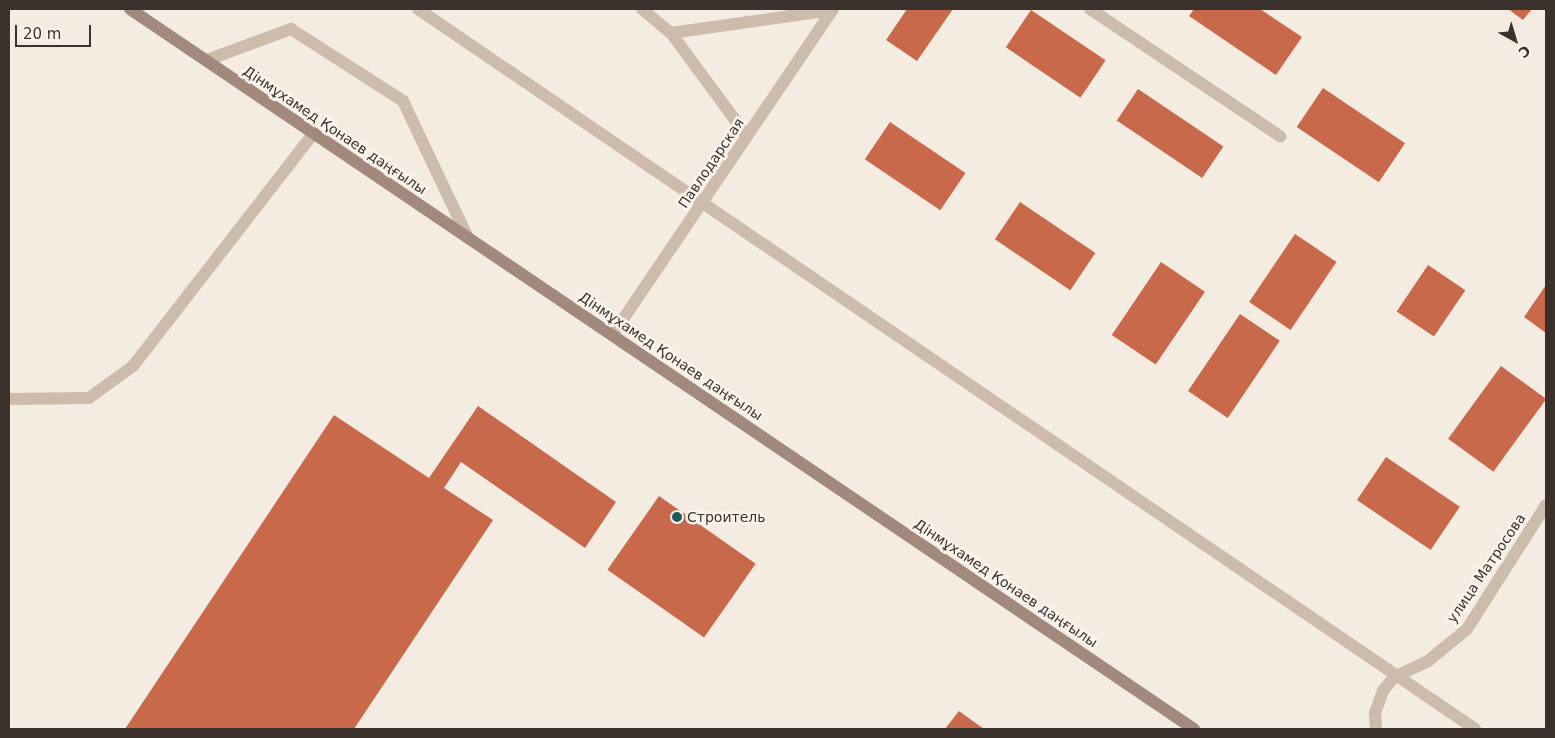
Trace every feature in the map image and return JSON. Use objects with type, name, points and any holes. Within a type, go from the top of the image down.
[{"type":"street","name":"Дінмұхамед Қонаев даңғылы","points":[[130,9],[613,334],[1194,729]]},
{"type":"street","points":[[418,9],[704,200],[1394,677],[1475,729]]},
{"type":"street","points":[[642,9],[671,33],[747,136]]},
{"type":"street","points":[[1090,9],[1280,136]]},
{"type":"street","points":[[671,33],[832,10]]},
{"type":"street","name":"Павлодарская","points":[[613,334],[832,10]]},
{"type":"street","points":[[207,60],[291,28],[404,101],[468,238]]},
{"type":"street","points":[[9,399],[89,398],[133,366],[314,133]]},
{"type":"street","name":"улица Матросова","points":[[1394,677],[1428,661],[1467,629],[1546,505]]},
{"type":"street","points":[[1376,729],[1378,706],[1394,677]]},
{"type":"building","points":[[907,9],[953,9],[917,61],[886,40]]},
{"type":"building","points":[[1194,9],[1260,9],[1302,37],[1276,75],[1189,16]]},
{"type":"building","points":[[1508,9],[1532,9],[1523,20]]},
{"type":"building","points":[[1031,10],[1106,60],[1080,98],[1006,47]]},
{"type":"building","points":[[1323,88],[1405,143],[1379,182],[1297,127]]},
{"type":"building","points":[[1138,89],[1223,147],[1202,178],[1117,121]]},
{"type":"building","points":[[890,122],[965,173],[940,210],[865,159]]},
{"type":"building","points":[[1020,202],[1095,253],[1070,290],[995,239]]},
{"type":"building","points":[[1295,234],[1336,262],[1291,330],[1249,302]]},
{"type":"building","points":[[1161,262],[1205,292],[1156,365],[1112,335]]},
{"type":"building","points":[[1428,265],[1465,290],[1434,337],[1397,311]]},
{"type":"building","points":[[1546,285],[1546,333],[1524,317]]},
{"type":"building","points":[[1240,314],[1280,341],[1228,418],[1188,391]]},
{"type":"building","points":[[1501,366],[1546,399],[1493,472],[1448,439]]},
{"type":"building","points":[[478,406],[616,502],[585,548],[461,462],[444,488],[493,520],[354,729],[125,729],[334,415],[429,478]]},
{"type":"building","points":[[1386,457],[1460,507],[1431,550],[1357,500]]},
{"type":"building","points":[[659,496],[756,564],[704,637],[607,570]]},
{"type":"building","points":[[959,711],[984,729],[945,729]]},
{"type":"place","name":"Строитель","points":[[677,517]]}]
